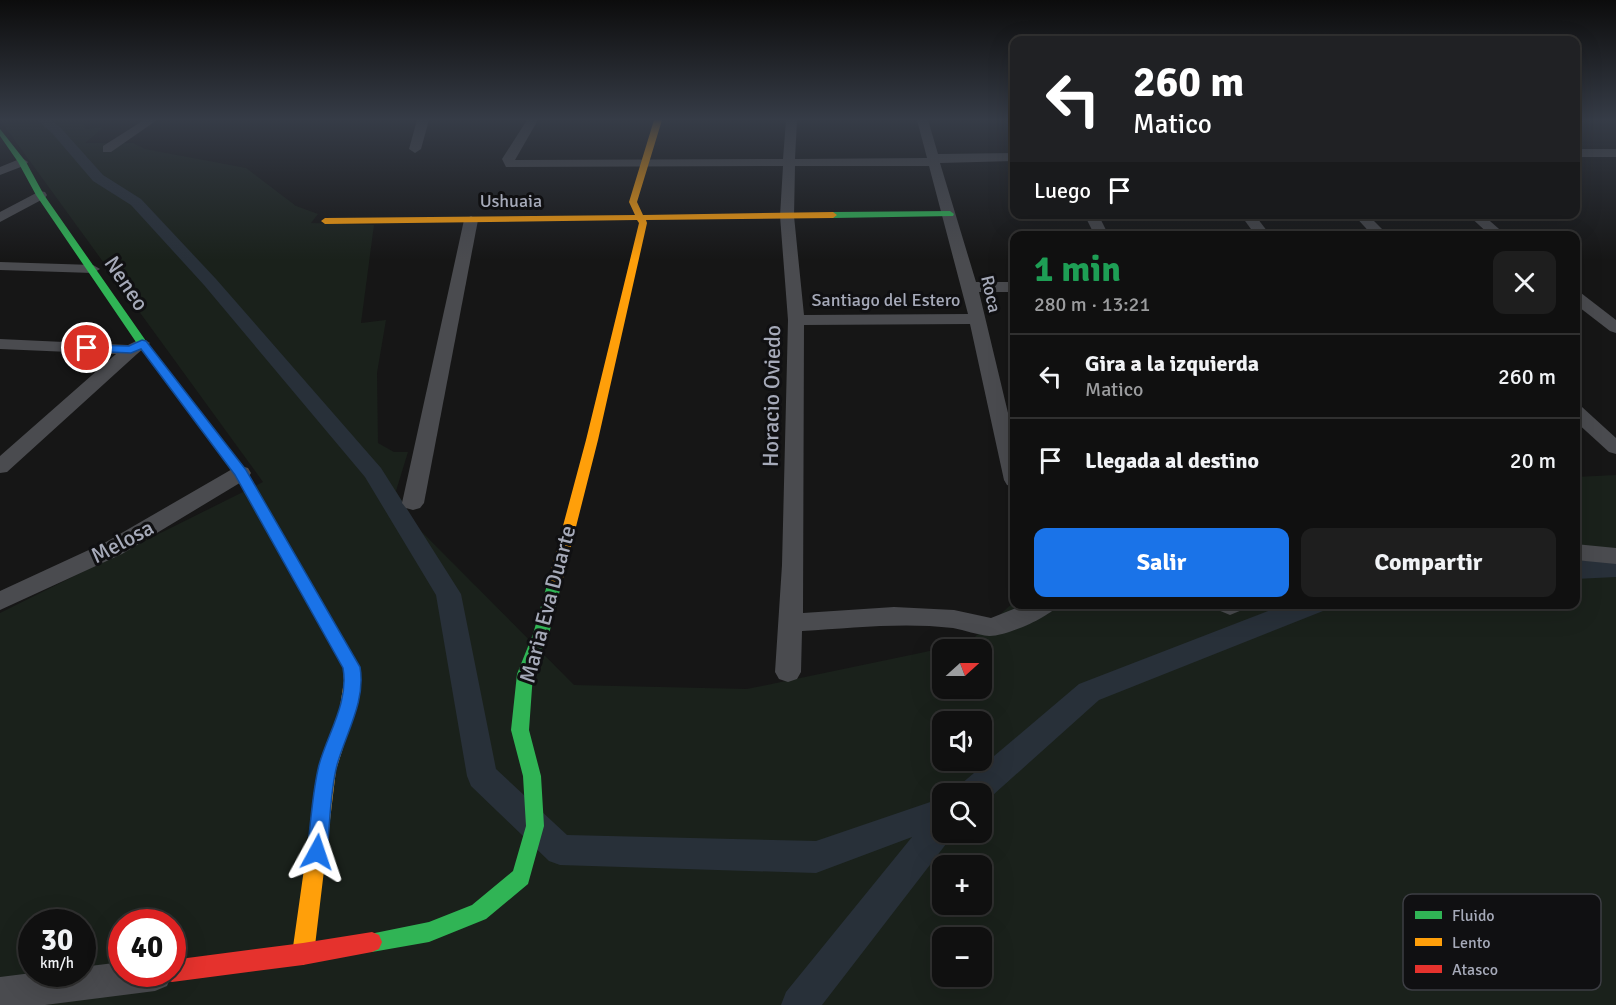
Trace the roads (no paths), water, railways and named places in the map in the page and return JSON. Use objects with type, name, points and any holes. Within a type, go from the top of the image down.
[{"type":"street","name":"Neneo","points":[[25,167],[40,195],[93,269],[137,347],[241,473],[351,667],[353,678],[351,699],[328,766],[321,810],[313,894],[303,954]]},
{"type":"street","name":"Maria Eva Duarte","points":[[186,969],[303,954],[429,932],[479,912],[521,877],[535,826],[531,776],[520,730],[525,674],[541,634],[592,440],[643,224],[633,202],[642,167]]},
{"type":"street","name":"Horacio Oviedo","points":[[788,672],[796,320],[787,216],[791,167]]},
{"type":"street","name":"Roca","points":[[936,167],[970,287],[1010,463]]},
{"type":"street","points":[[0,218],[40,195]]},
{"type":"street","name":"Ushuaia","points":[[324,221],[950,214]]},
{"type":"street","points":[[1250,219],[1260,231]]},
{"type":"street","points":[[1364,219],[1377,231]]},
{"type":"street","points":[[1479,219],[1494,231]]},
{"type":"street","points":[[413,503],[471,220]]},
{"type":"street","points":[[0,266],[93,269]]},
{"type":"street","name":"Santiago del Estero","points":[[970,287],[1010,286]]},
{"type":"street","points":[[1580,300],[1616,328]]},
{"type":"street","name":"Santiago del Estero","points":[[796,320],[977,319]]},
{"type":"street","points":[[0,344],[137,347]]},
{"type":"street","points":[[0,467],[9,451],[137,347]]},
{"type":"street","points":[[1580,415],[1616,447]]},
{"type":"street","name":"Melosa","points":[[0,602],[114,548],[241,473]]},
{"type":"street","points":[[1580,552],[1616,556]]},
{"type":"street","points":[[790,623],[894,616],[954,619],[991,627],[1023,617],[1038,609]]},
{"type":"street","points":[[0,994],[108,980]]},
{"type":"waterway","points":[[88,167],[98,178],[136,202],[210,282],[373,473],[448,594],[482,776],[560,850],[816,857],[932,816]]},
{"type":"waterway","points":[[1580,570],[1616,568]]},
{"type":"waterway","points":[[985,783],[1089,692],[1301,609]]},
{"type":"waterway","points":[[799,1005],[932,838]]}]
